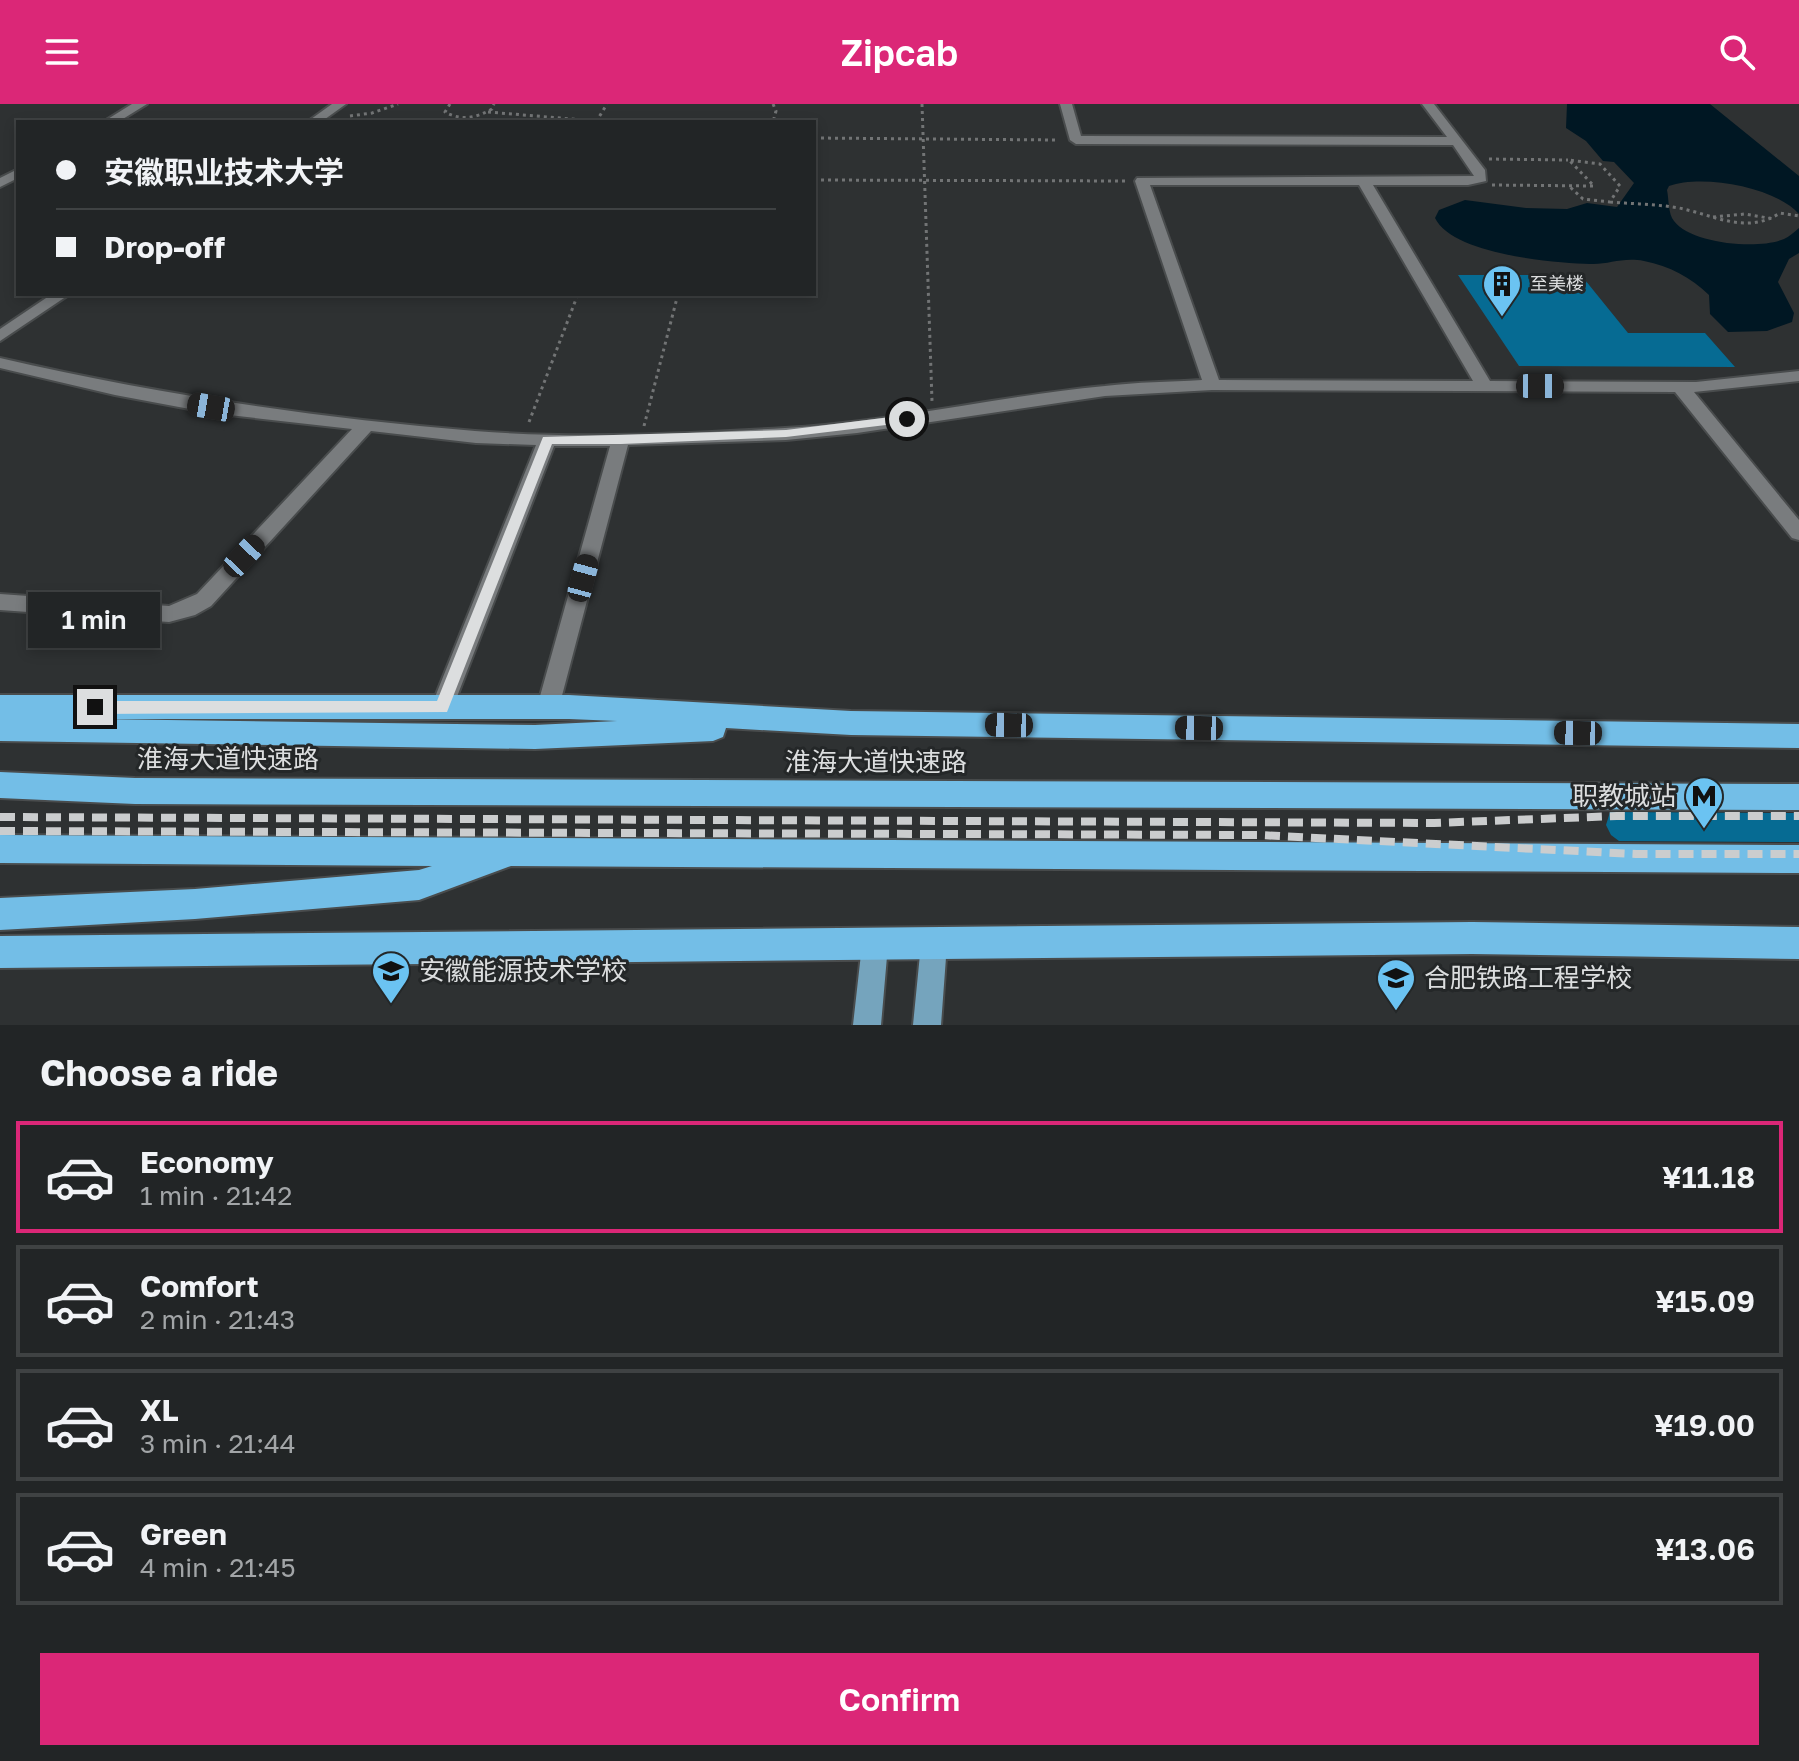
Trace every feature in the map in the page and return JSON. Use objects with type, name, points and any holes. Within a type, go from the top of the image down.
[{"type":"highway","points":[[0,707],[548,707],[851,723],[1799,736]]},
{"type":"highway","points":[[0,729],[535,737],[851,723]]},
{"type":"highway","name":"淮海大道快速路","points":[[0,785],[151,791],[1799,797]]},
{"type":"highway","points":[[0,849],[1799,859]]},
{"type":"highway","points":[[0,914],[195,904],[419,885],[517,851]]},
{"type":"highway","points":[[0,952],[1456,938],[1799,943]]},
{"type":"main road","points":[[927,1025],[934,944]]},
{"type":"main road","points":[[867,1025],[875,945]]},
{"type":"lane","points":[[113,120],[141,104]]},
{"type":"lane","points":[[318,119],[340,104]]},
{"type":"lane","points":[[1066,104],[1076,140],[1456,141]]},
{"type":"lane","points":[[1212,385],[1142,181],[1479,179],[1481,173],[1428,104]]},
{"type":"lane","points":[[1363,180],[1484,385]]},
{"type":"lane","points":[[0,336],[59,296]]},
{"type":"lane","points":[[0,363],[115,390],[211,407],[476,437],[547,440],[786,434],[1105,391],[1212,385],[1680,387],[1799,376]]},
{"type":"lane","points":[[1680,387],[1799,533]]},
{"type":"lane","points":[[0,602],[169,614],[188,609],[204,600],[366,425]]},
{"type":"lane","points":[[442,707],[547,440]]},
{"type":"lane","points":[[548,707],[631,440]]},
{"type":"path","points":[[318,119],[372,113],[398,104]]},
{"type":"path","points":[[438,104],[449,105],[445,112],[447,115],[459,118],[488,112],[574,120]]},
{"type":"path","points":[[488,112],[494,104]]},
{"type":"path","points":[[922,104],[932,415]]},
{"type":"path","points":[[816,138],[1076,140]]},
{"type":"path","points":[[1471,159],[1569,160],[1600,164],[1620,186],[1610,202]]},
{"type":"path","points":[[1479,179],[1494,185],[1594,186],[1569,160]]},
{"type":"path","points":[[816,180],[1142,181]]},
{"type":"path","points":[[1569,186],[1583,199],[1676,208],[1748,224],[1769,223],[1780,213],[1799,216]]},
{"type":"path","points":[[1713,217],[1745,214],[1774,219]]},
{"type":"path","points":[[522,439],[577,296]]},
{"type":"path","points":[[631,440],[677,296]]},
{"type":"water","points":[[1567,104],[1710,104],[1799,176],[1799,214],[1773,197],[1738,185],[1683,183],[1669,186],[1667,190],[1674,221],[1683,229],[1710,240],[1759,244],[1786,238],[1799,228],[1799,253],[1789,259],[1778,282],[1794,313],[1792,322],[1767,331],[1728,332],[1710,314],[1709,295],[1671,269],[1636,260],[1590,264],[1505,254],[1461,240],[1445,230],[1435,218],[1439,210],[1465,200],[1526,208],[1567,209],[1587,203],[1617,207],[1634,183],[1614,162],[1603,161],[1586,141],[1566,128]]},
{"type":"building","name":"至美楼","points":[[1458,275],[1581,275],[1628,333],[1705,333],[1735,367],[1519,366]]},
{"type":"building","points":[[1610,812],[1799,813],[1799,842],[1619,841],[1611,835],[1606,825]]},
{"type":"railway","points":[[0,817],[1434,823],[1617,816],[1799,816]]},
{"type":"railway","points":[[0,831],[1258,835],[1636,854],[1799,854]]},
{"type":"place","name":"至美楼","points":[[1502,318]]},
{"type":"place","name":"职教城站","points":[[1704,830]]},
{"type":"place","name":"安徽能源技术学校","points":[[391,1005]]},
{"type":"place","name":"合肥铁路工程学校","points":[[1396,1012]]},
{"type":"route","points":[[95,707],[442,707],[547,440],[786,434],[907,419]]}]
